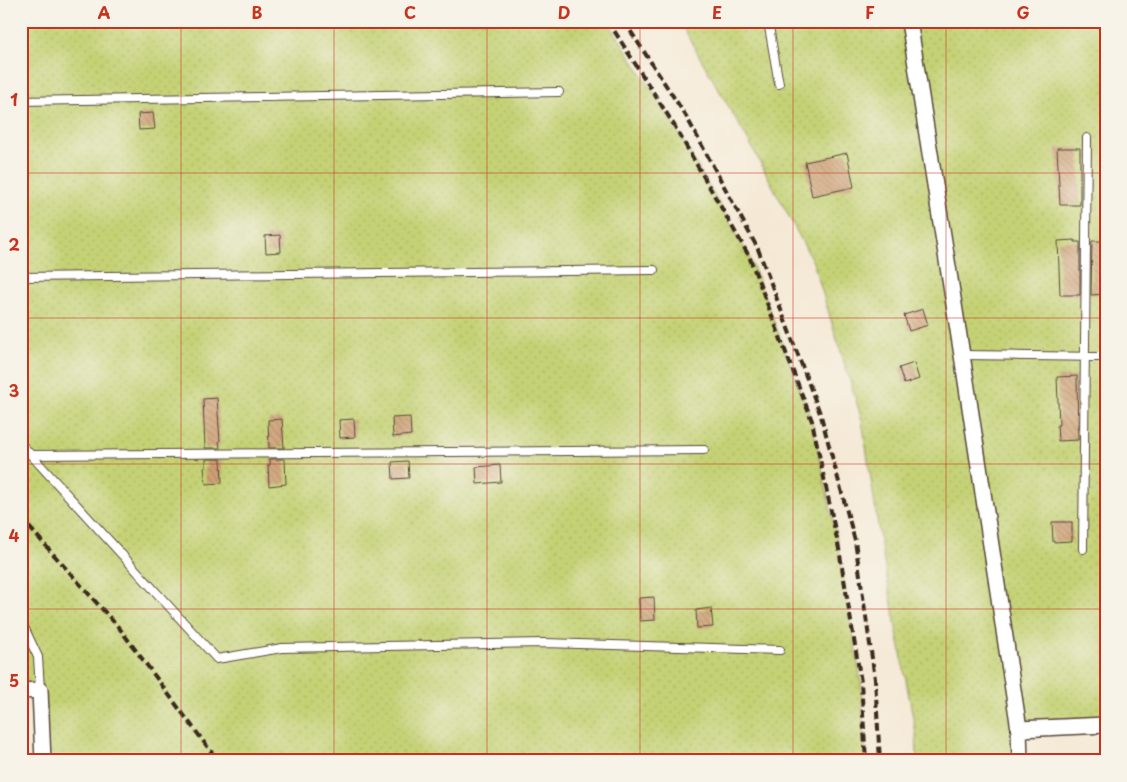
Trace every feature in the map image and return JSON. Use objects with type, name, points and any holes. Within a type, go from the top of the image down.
[{"type":"street","points":[[909,21],[1019,729],[1020,761]]},
{"type":"street","points":[[21,691],[40,690],[43,761]]},
{"type":"street","points":[[1019,729],[1106,724]]},
{"type":"lane","points":[[768,21],[779,84]]},
{"type":"lane","points":[[21,101],[559,92]]},
{"type":"lane","points":[[1083,549],[1087,138]]},
{"type":"lane","points":[[21,277],[654,270]]},
{"type":"lane","points":[[962,355],[1106,356]]},
{"type":"lane","points":[[21,444],[217,658],[282,648],[545,643],[780,650]]},
{"type":"lane","points":[[31,455],[704,450]]},
{"type":"lane","points":[[22,624],[38,657],[40,690]]},
{"type":"green space","points":[[21,21],[608,21],[674,125],[749,256],[812,421],[839,549],[861,682],[866,761],[43,761],[40,691],[21,691]]},
{"type":"green space","points":[[679,21],[1106,21],[1106,725],[1019,729],[1020,761],[917,761],[916,734],[881,546],[862,420],[813,262],[752,147]]},
{"type":"building","points":[[153,113],[155,129],[139,130],[138,114]]},
{"type":"building","points":[[1057,148],[1080,148],[1080,205],[1060,205]]},
{"type":"building","points":[[847,153],[854,187],[812,196],[805,162]]},
{"type":"building","points":[[280,235],[281,252],[266,253],[265,236]]},
{"type":"building","points":[[1075,240],[1075,242],[1080,242],[1080,295],[1060,295],[1058,241]]},
{"type":"building","points":[[1092,241],[1106,241],[1106,294],[1091,295]]},
{"type":"building","points":[[923,309],[928,325],[909,331],[904,315]]},
{"type":"building","points":[[914,363],[919,379],[904,384],[899,368]]},
{"type":"building","points":[[1077,376],[1078,440],[1058,441],[1057,377]]},
{"type":"building","points":[[217,398],[220,448],[205,448],[203,399]]},
{"type":"building","points":[[410,417],[411,435],[393,437],[392,418]]},
{"type":"building","points":[[282,419],[284,448],[269,448],[268,420]]},
{"type":"building","points":[[354,419],[355,437],[340,438],[339,420]]},
{"type":"building","points":[[206,459],[221,459],[222,483],[206,484],[204,468],[206,468]]},
{"type":"building","points":[[270,459],[285,459],[286,484],[269,486],[268,465],[270,465]]},
{"type":"building","points":[[408,461],[409,478],[393,479],[392,462]]},
{"type":"building","points":[[500,465],[501,482],[477,484],[476,467]]},
{"type":"building","points":[[1052,522],[1072,522],[1072,541],[1053,542]]},
{"type":"building","points":[[654,597],[655,620],[640,621],[639,598]]},
{"type":"building","points":[[711,608],[713,627],[697,628],[696,610]]},
{"type":"railway","points":[[608,21],[674,125],[749,256],[812,421],[839,549],[861,682],[866,761]]},
{"type":"railway","points":[[624,21],[686,116],[758,249],[821,416],[855,541],[875,679],[880,761]]},
{"type":"railway","points":[[21,518],[120,629],[218,761]]}]
